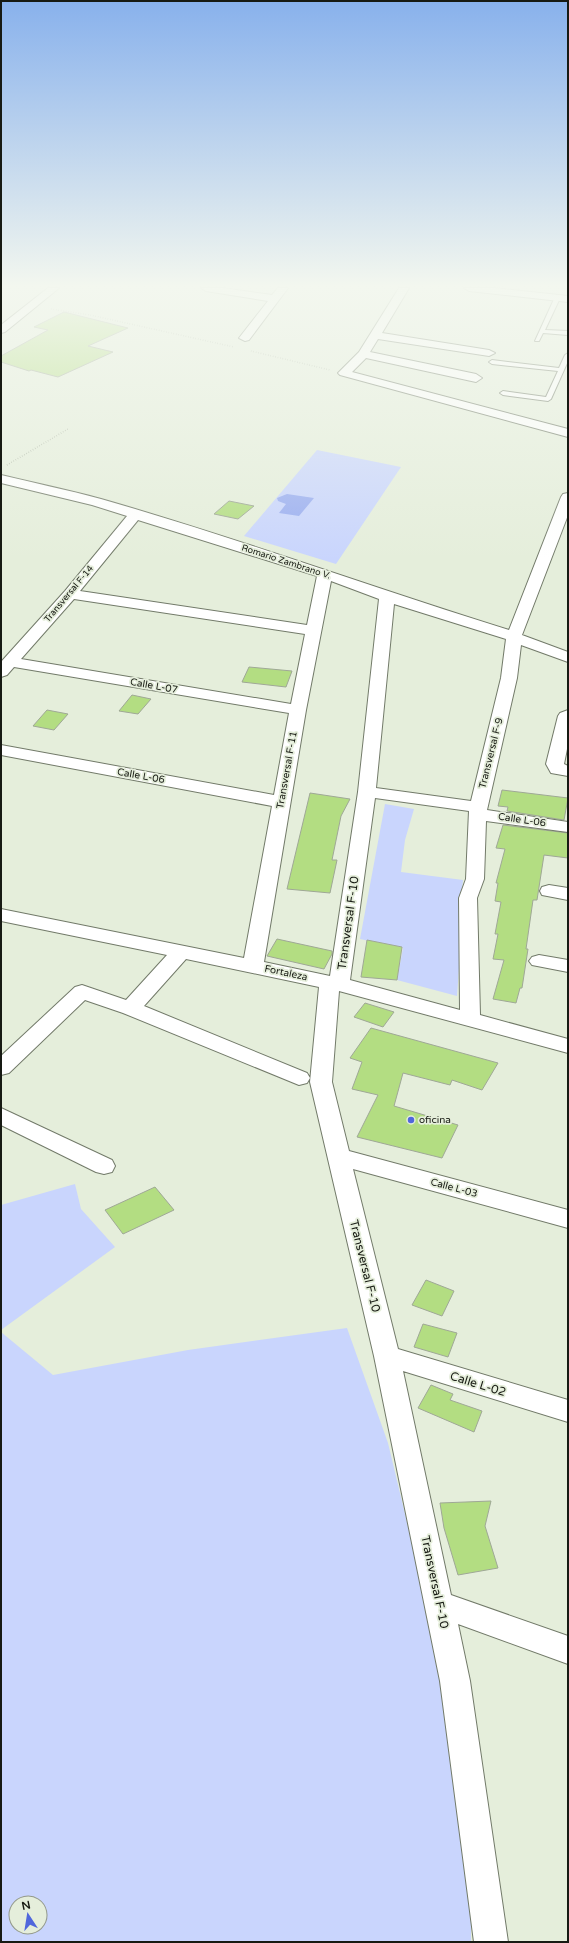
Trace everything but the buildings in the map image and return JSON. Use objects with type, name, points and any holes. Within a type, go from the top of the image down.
[{"type":"street","points":[[363,379],[461,403],[568,434]]},
{"type":"street","name":"Romario Zambrano V.","points":[[1,479],[96,502],[325,574],[387,597],[514,637],[568,657]]},
{"type":"street","name":"Transversal F-9","points":[[470,1019],[468,898],[475,880],[477,811],[509,678],[514,637],[568,497]]},
{"type":"street","name":"Transversal F-14","points":[[6,667],[70,594],[135,515]]},
{"type":"street","name":"Transversal F-11","points":[[253,966],[298,710],[325,574]]},
{"type":"street","points":[[70,594],[314,631]]},
{"type":"street","name":"Transversal F-10","points":[[387,597],[367,792],[335,983],[321,1082],[387,1356],[440,1604],[455,1681],[490,1942]]},
{"type":"street","name":"Calle L-07","points":[[6,667],[298,710]]},
{"type":"street","points":[[568,715],[566,716],[555,764],[557,768],[568,771]]},
{"type":"street","name":"Calle L-06","points":[[1,750],[282,802]]},
{"type":"street","name":"Calle L-06","points":[[367,792],[568,827]]},
{"type":"street","points":[[549,890],[568,894]]},
{"type":"street","name":"Fortaleza","points":[[1,915],[335,983],[568,1046]]},
{"type":"street","points":[[130,1008],[181,952]]},
{"type":"street","points":[[539,961],[568,966]]},
{"type":"street","points":[[1,1068],[82,992],[130,1008],[299,1078]]},
{"type":"street","points":[[1,1116],[104,1166]]},
{"type":"street","name":"Calle L-03","points":[[339,1157],[568,1219]]},
{"type":"street","name":"Calle L-02","points":[[387,1356],[568,1411]]},
{"type":"street","points":[[440,1604],[568,1650]]},
{"type":"lane","points":[[503,393],[548,398],[557,379]]},
{"type":"path","points":[[1,468],[68,429]]},
{"type":"shaded area","points":[[317,450],[401,467],[336,564],[244,536]]},
{"type":"shaded area","points":[[385,804],[414,809],[405,840],[401,872],[463,880],[459,918],[460,954],[457,996],[397,980],[403,948],[360,939]]},
{"type":"shaded area","points":[[75,1184],[81,1209],[115,1247],[1,1330],[1,1205]]},
{"type":"shaded area","points":[[347,1328],[388,1443],[434,1635],[471,1887],[471,1942],[1,1942],[1,1332],[53,1375],[188,1350]]},
{"type":"water","points":[[287,494],[314,498],[299,516],[279,513],[286,504],[278,501],[277,498]]},
{"type":"place","name":"oficina","points":[[411,1120]]}]
